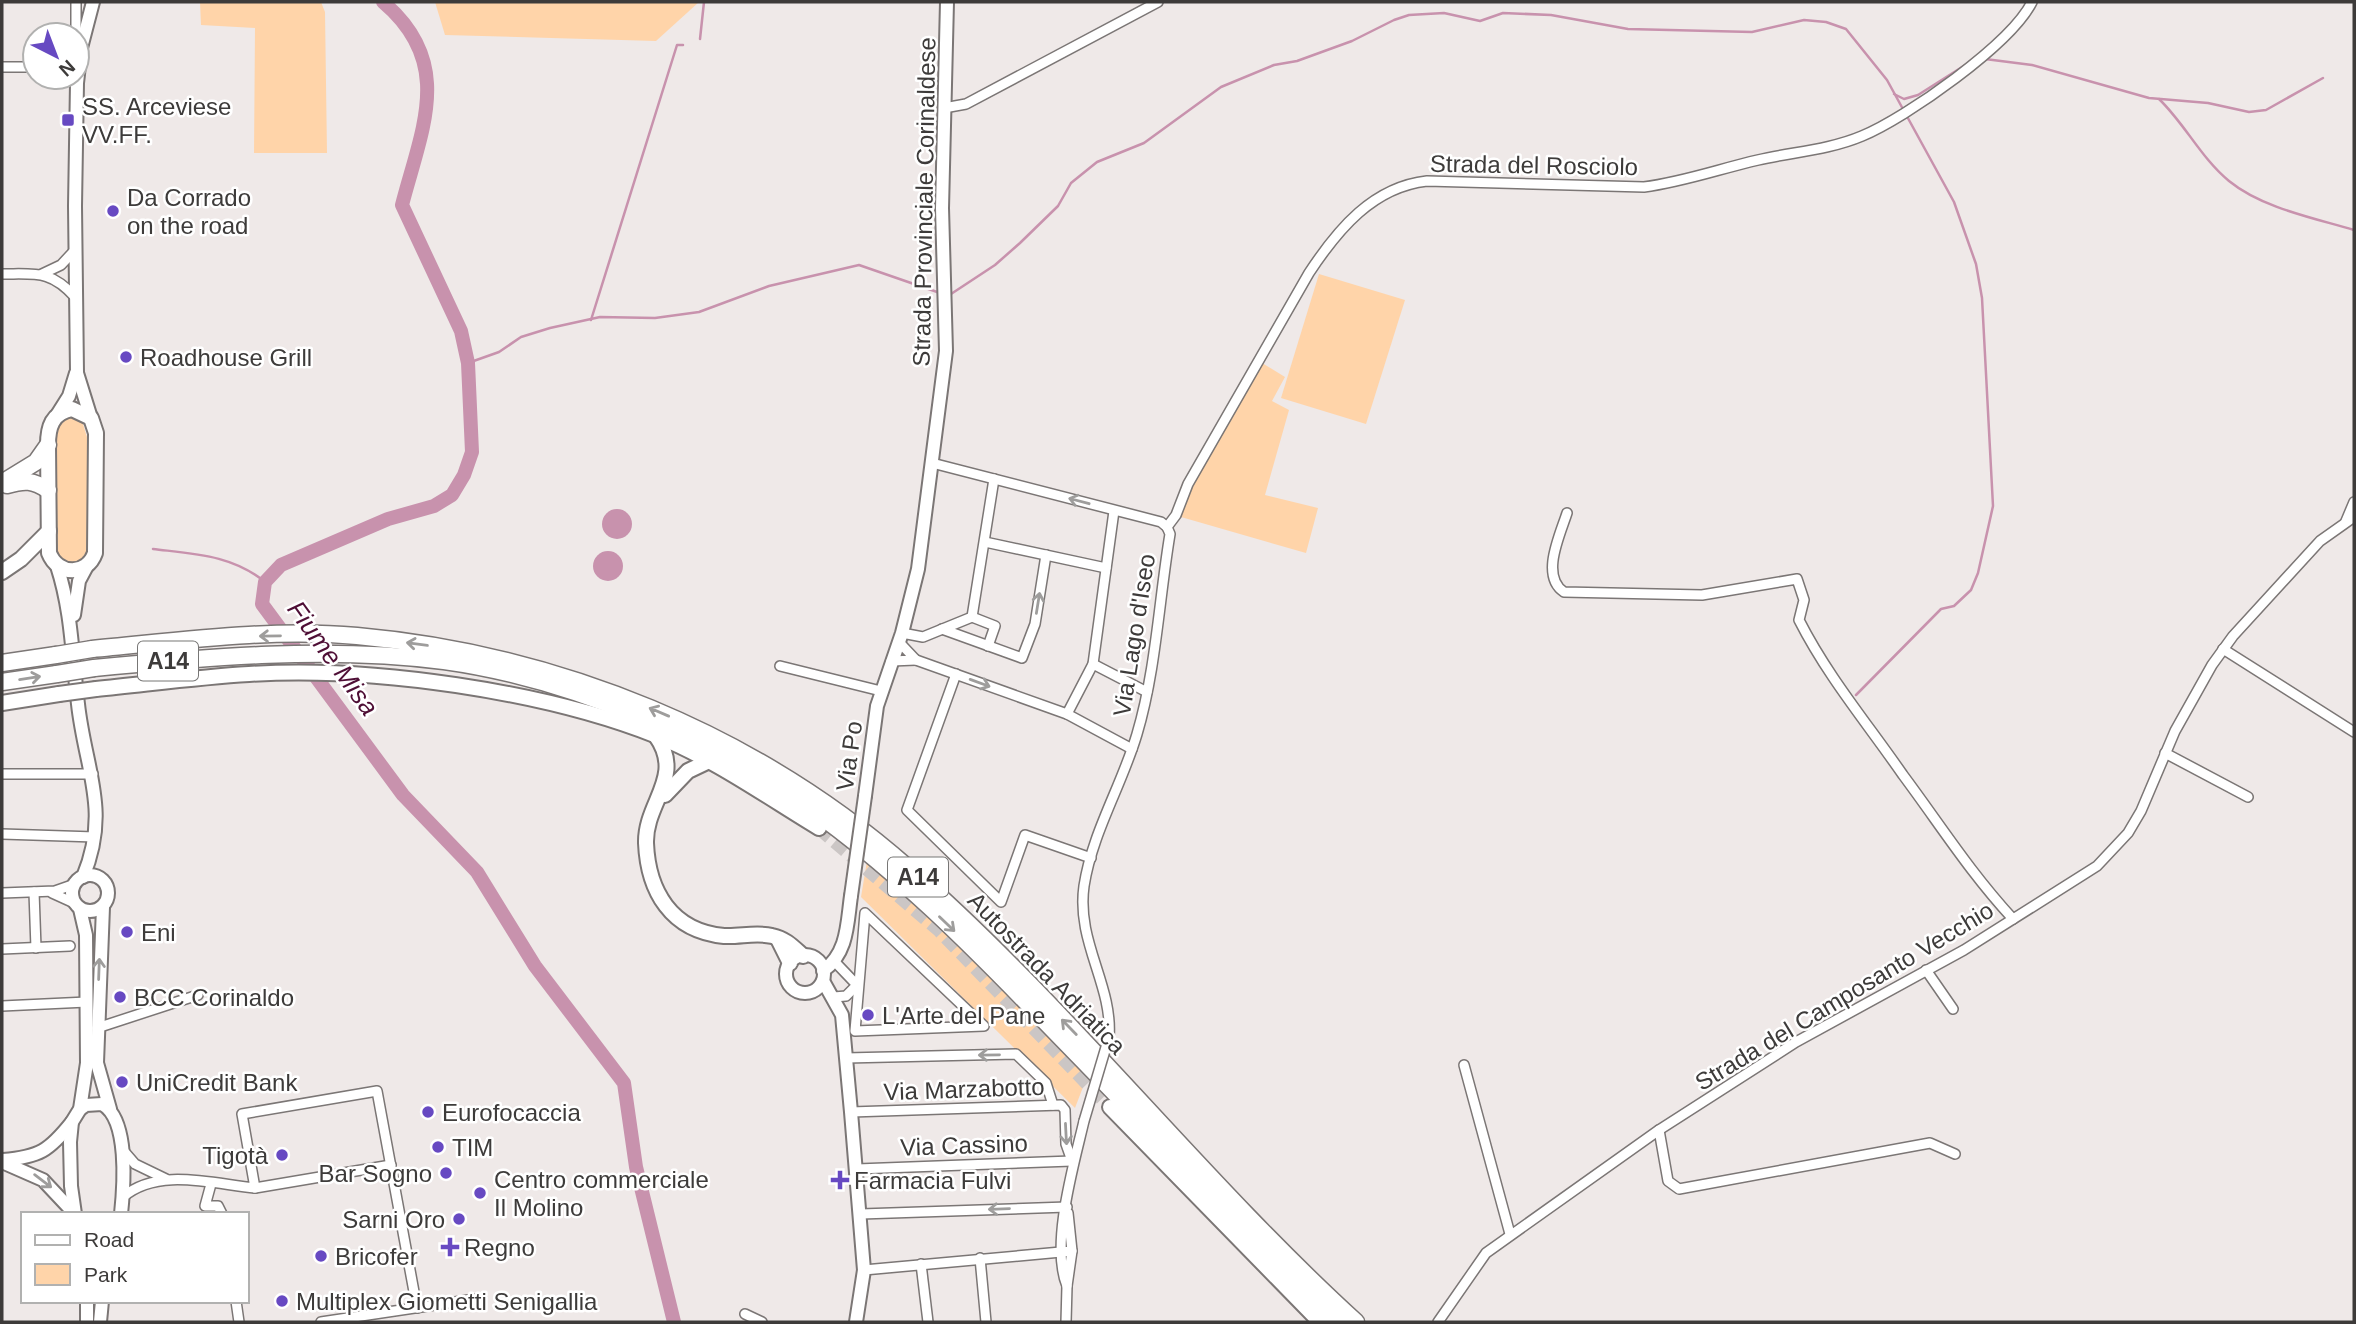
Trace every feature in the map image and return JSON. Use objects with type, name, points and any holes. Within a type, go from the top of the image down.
[{"type":"highway","points":[[2,485],[36,462],[48,445]]},
{"type":"highway","points":[[2,485],[25,480],[36,481],[48,490]]},
{"type":"highway","name":"Autostrada Adriatica","points":[[2,663],[92,649],[233,636],[355,636],[445,648],[509,661],[622,696],[726,744],[834,810],[906,866],[965,921],[1356,1322]]},
{"type":"highway","name":"Autostrada Adriatica","points":[[2,682],[94,668],[242,654],[365,656],[442,661],[503,672],[601,702],[720,755],[825,819],[896,876],[989,964],[1336,1322]]},
{"type":"main road","name":"Strada Provinciale Corinaldese","points":[[918,569],[947,323],[942,240],[947,2]]},
{"type":"main road","points":[[72,625],[79,581],[96,547],[96,433],[77,373],[76,91]]},
{"type":"main road","points":[[2,1161],[39,1154],[54,1143],[80,1109],[87,1063],[86,934],[72,893],[94,843],[98,814],[93,774],[78,704],[72,625],[48,531],[49,428],[69,396],[77,373]]},
{"type":"main road","points":[[57,415],[77,410],[90,418]]},
{"type":"main road","points":[[2,572],[21,559],[48,531]]},
{"type":"main road","points":[[21,559],[54,562],[72,571],[87,566]]},
{"type":"main road","name":"Via Po","points":[[838,957],[851,896],[881,691],[901,638],[918,569]]},
{"type":"main road","points":[[2,703],[96,689],[251,674],[376,677],[498,692],[609,719],[656,736],[709,761],[818,828]]},
{"type":"main road","points":[[656,736],[668,759],[666,778],[646,830],[653,888],[677,918],[710,934],[778,937],[792,945],[834,997],[842,1015],[864,1270],[856,1322]]},
{"type":"main road","points":[[668,759],[686,749]]},
{"type":"main road","points":[[686,749],[688,771]]},
{"type":"main road","points":[[654,810],[675,782],[688,771],[709,761]]},
{"type":"main road","points":[[94,843],[100,878],[108,894],[103,907],[97,1028],[98,1072],[117,1125],[122,1149],[121,1212]]},
{"type":"main road","points":[[79,880],[100,878]]},
{"type":"main road","points":[[77,906],[92,912],[103,907]]},
{"type":"main road","points":[[834,997],[811,992],[801,993],[792,988],[787,977],[838,957]]},
{"type":"main road","points":[[811,966],[811,992]]},
{"type":"main road","points":[[80,1109],[94,1103],[110,1109]]},
{"type":"main road","points":[[1110,1107],[1320,1322]]},
{"type":"main road","points":[[72,1122],[71,1186],[75,1212]]},
{"type":"main road","points":[[2,1161],[43,1180],[73,1212]]},
{"type":"main road","points":[[87,1303],[87,1322]]},
{"type":"main road","points":[[100,1322],[102,1303]]},
{"type":"street","points":[[944,108],[966,104],[1158,2]]},
{"type":"street","name":"Strada del Rosciolo","points":[[1167,527],[1176,515],[1188,484],[1315,263],[1349,220],[1396,187],[1427,181],[1644,187],[1671,184],[1746,163],[1838,145],[1889,124],[1988,53],[2010,32],[2032,2]]},
{"type":"street","points":[[76,7],[96,6]]},
{"type":"street","points":[[2,67],[21,67]]},
{"type":"street","points":[[42,274],[61,265],[75,250]]},
{"type":"street","points":[[2,274],[42,274],[61,281],[75,297]]},
{"type":"street","points":[[932,463],[1167,527]]},
{"type":"street","points":[[972,617],[994,479]]},
{"type":"street","points":[[2350,519],[2354,502]]},
{"type":"street","points":[[1067,714],[1093,664],[1114,511]]},
{"type":"street","name":"Strada del Camposanto Vecchio","points":[[1567,513],[1552,575],[1556,585],[1564,592],[1702,595],[1797,579],[1804,600],[1799,620],[1839,689],[1973,876],[2012,919]]},
{"type":"street","name":"Strada del Camposanto Vecchio","points":[[1438,1322],[1473,1268],[1510,1234],[1659,1130],[1796,1042],[1926,971],[2097,866],[2113,851],[2141,811],[2181,720],[2224,649],[2262,602],[2320,541],[2350,519]]},
{"type":"street","name":"Via Lago d'Iseo","points":[[1072,1161],[1109,1037],[1107,1007],[1082,917],[1084,886],[1091,858],[1132,749],[1147,692],[1170,534],[1167,527]]},
{"type":"street","points":[[985,542],[1106,568]]},
{"type":"street","points":[[942,629],[1022,658],[1035,624],[1046,555]]},
{"type":"street","points":[[901,638],[923,637],[972,617],[995,626],[988,646]]},
{"type":"street","points":[[901,638],[916,660]]},
{"type":"street","points":[[2224,649],[2354,732]]},
{"type":"street","points":[[891,661],[916,660],[1067,714],[1132,749]]},
{"type":"street","points":[[1093,664],[1147,692]]},
{"type":"street","points":[[780,666],[881,691]]},
{"type":"street","points":[[956,674],[906,810],[1001,902],[1025,835],[1091,858]]},
{"type":"street","points":[[2165,753],[2248,797]]},
{"type":"street","points":[[2,774],[93,774]]},
{"type":"street","points":[[2,834],[94,843]]},
{"type":"street","points":[[2,893],[47,891],[79,880]]},
{"type":"street","points":[[47,891],[77,906]]},
{"type":"street","points":[[34,892],[36,947]]},
{"type":"street","points":[[834,997],[846,996],[857,985],[865,913],[984,1026],[855,1031],[857,985],[838,957]]},
{"type":"street","points":[[2,949],[71,946]]},
{"type":"street","points":[[1926,971],[1952,1009]]},
{"type":"street","points":[[97,1028],[198,995]]},
{"type":"street","points":[[2,1006],[87,1002]]},
{"type":"street","points":[[846,1058],[1016,1054],[1046,1083],[1053,1105]]},
{"type":"street","points":[[1464,1065],[1510,1234]]},
{"type":"street","points":[[255,1188],[242,1114],[377,1091],[416,1308]]},
{"type":"street","name":"Via Marzabotto","points":[[851,1112],[1061,1105],[1065,1110],[1066,1144],[1072,1161]]},
{"type":"street","points":[[1659,1130],[1668,1181],[1679,1189],[1930,1143],[1955,1154]]},
{"type":"street","points":[[122,1149],[135,1164],[168,1180]]},
{"type":"street","points":[[1067,1286],[1062,1274],[1061,1252],[1072,1161]]},
{"type":"street","name":"Via Cassino","points":[[857,1169],[1072,1161]]},
{"type":"street","points":[[123,1197],[148,1181],[168,1180],[255,1188],[391,1165]]},
{"type":"street","points":[[211,1184],[205,1206],[218,1206],[221,1212]]},
{"type":"street","points":[[861,1214],[1067,1207]]},
{"type":"street","points":[[1066,1322],[1072,1251],[1067,1207]]},
{"type":"street","points":[[864,1270],[1072,1251]]},
{"type":"street","points":[[980,1258],[986,1322]]},
{"type":"street","points":[[921,1265],[928,1322]]},
{"type":"street","points":[[321,1322],[475,1299]]},
{"type":"street","points":[[236,1303],[239,1322]]},
{"type":"street","points":[[745,1314],[762,1322]]},
{"type":"green space","points":[[200,2],[321,2],[325,12],[327,153],[254,153],[255,28],[201,25]]},
{"type":"green space","points":[[435,2],[699,2],[656,41],[445,35]]},
{"type":"green space","points":[[1319,274],[1405,300],[1366,424],[1281,398]]},
{"type":"green space","points":[[1262,363],[1285,377],[1272,401],[1289,410],[1265,495],[1318,508],[1306,553],[1181,517],[1195,477]]},
{"type":"green space","points":[[71,416],[82,421],[87,437],[87,552],[75,566],[56,562],[52,435],[60,419]]},
{"type":"green space","points":[[867,861],[926,910],[1088,1074],[1075,1108],[861,897]]},
{"type":"shaded area","points":[[617,509],[623,510],[631,518],[631,530],[623,538],[617,539],[611,538],[603,530],[602,524],[603,518],[611,510]]},
{"type":"shaded area","points":[[608,551],[614,552],[622,560],[622,572],[614,580],[608,581],[602,580],[594,572],[593,566],[594,560],[602,552]]},
{"type":"waterway","name":"Fiume Misa","points":[[383,2],[405,25],[419,49],[426,73],[424,123],[402,205],[461,331],[468,363],[472,452],[464,475],[452,495],[434,506],[388,519],[281,565],[265,582],[262,604],[403,795],[477,872],[535,966],[624,1083],[636,1167],[674,1322]]},
{"type":"waterway","points":[[700,39],[704,2]]},
{"type":"waterway","points":[[951,294],[995,265],[1020,243],[1058,206],[1071,183],[1097,162],[1144,143],[1221,87],[1274,65],[1297,61],[1352,41],[1409,15],[1444,13],[1480,21],[1503,13],[1551,15],[1628,29],[1752,32],[1804,20],[1826,22],[1846,29],[1887,80],[1954,202],[1976,264],[1982,298],[1993,506],[1978,573],[1971,590],[1954,606],[1941,609],[1856,695]]},
{"type":"waterway","points":[[591,320],[677,45],[683,45]]},
{"type":"waterway","points":[[1985,59],[2032,65],[2149,98],[2208,103],[2249,112],[2266,110],[2323,78]]},
{"type":"waterway","points":[[1894,94],[1904,99],[1918,95],[1970,62]]},
{"type":"waterway","points":[[2159,99],[2219,172],[2242,190],[2289,211],[2354,230]]},
{"type":"waterway","points":[[468,363],[499,352],[521,337],[550,328],[600,317],[655,318],[699,312],[769,286],[859,265],[940,293]]},
{"type":"waterway","points":[[153,549],[226,561],[265,582]]},
{"type":"tunnel","points":[[819,828],[939,930],[1110,1107]]},
{"type":"place","name":"SS. Arceviese VV.FF.","points":[[68,120]]},
{"type":"place","name":"Da Corrado on the road","points":[[113,211]]},
{"type":"place","name":"Roadhouse Grill","points":[[126,357]]},
{"type":"place","name":"Eni","points":[[127,932]]},
{"type":"place","name":"BCC Corinaldo","points":[[120,997]]},
{"type":"place","name":"L'Arte del Pane","points":[[868,1015]]},
{"type":"place","name":"UniCredit Bank","points":[[122,1082]]},
{"type":"place","name":"Eurofocaccia","points":[[428,1112]]},
{"type":"place","name":"TIM","points":[[438,1147]]},
{"type":"place","name":"Tigotà","points":[[282,1155]]},
{"type":"place","name":"Bar Sogno","points":[[446,1173]]},
{"type":"place","name":"Farmacia Fulvi","points":[[840,1180]]},
{"type":"place","name":"Centro commerciale Il Molino","points":[[480,1193]]},
{"type":"place","name":"Sarni Oro","points":[[459,1219]]},
{"type":"place","name":"Regno","points":[[450,1247]]},
{"type":"place","name":"Bricofer","points":[[321,1256]]},
{"type":"place","name":"Multiplex Giometti Senigallia","points":[[282,1301]]}]
